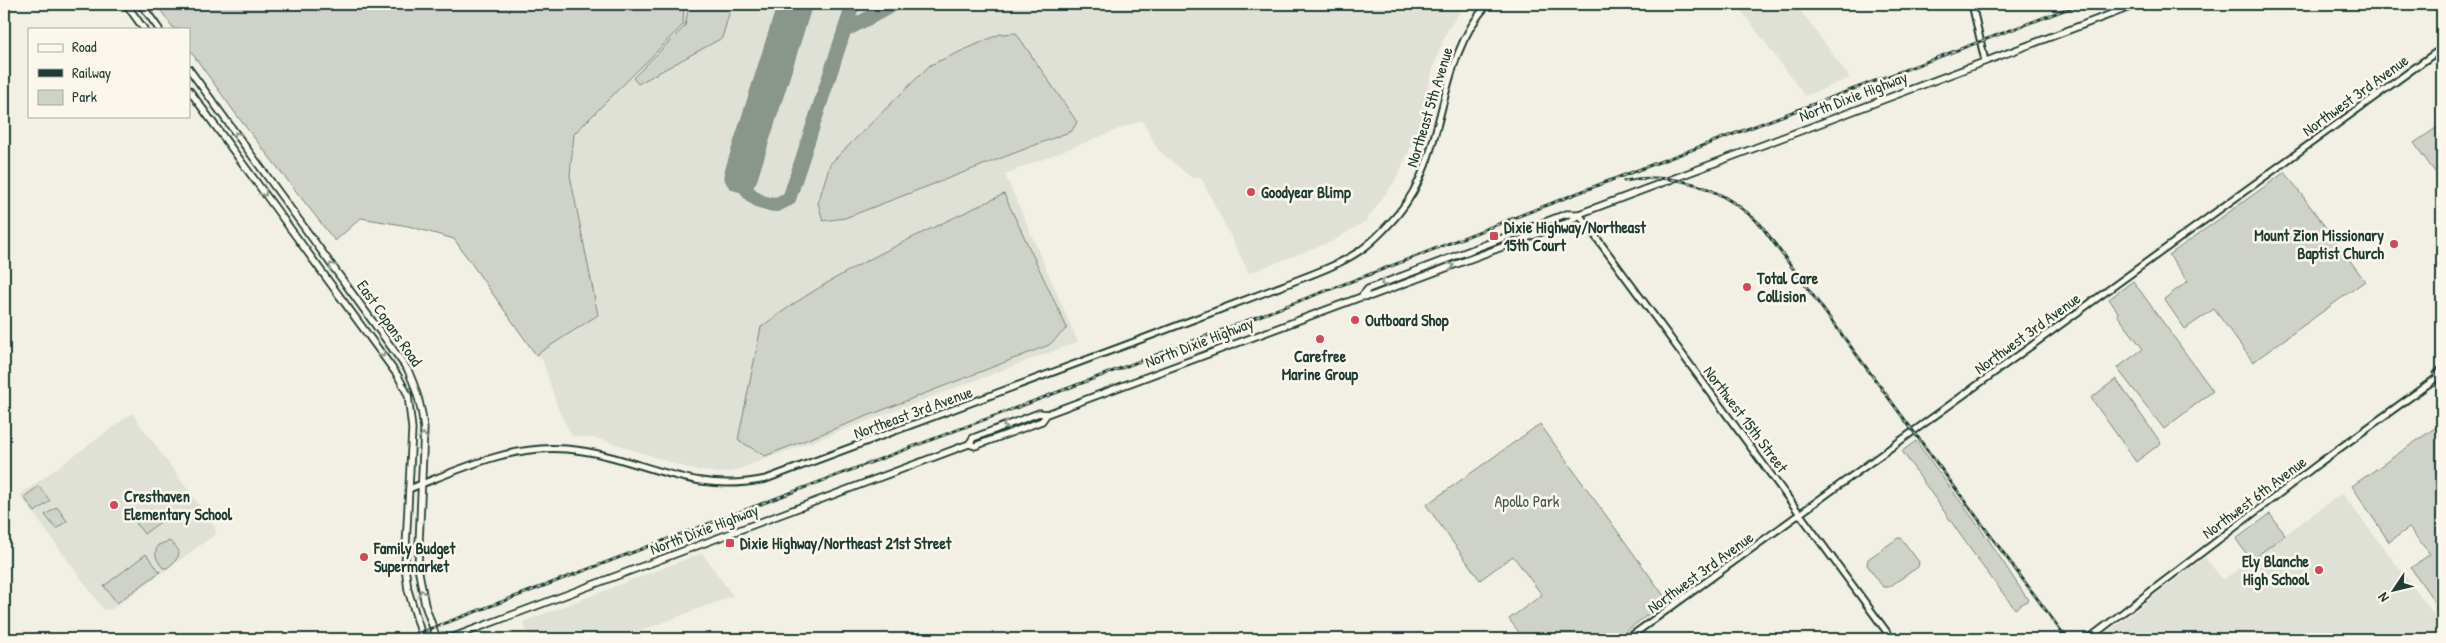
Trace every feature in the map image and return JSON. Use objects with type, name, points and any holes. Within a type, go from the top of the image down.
[{"type":"main road","points":[[126,4],[143,28]]},
{"type":"main road","points":[[141,4],[158,28]]},
{"type":"main road","name":"North Dixie Highway","points":[[448,639],[969,444],[973,438],[1039,413],[1048,414],[1361,296],[1371,296],[1569,222],[1578,214],[2138,4]]},
{"type":"main road","name":"East Copans Road","points":[[190,70],[408,370],[422,407],[418,567],[425,605],[437,639]]},
{"type":"main road","name":"East Copans Road","points":[[190,91],[398,376],[408,395],[412,429],[405,566],[408,590],[424,639]]},
{"type":"street","name":"Northeast 5th Avenue","points":[[1350,257],[1376,238],[1399,212],[1418,184],[1430,153],[1452,71],[1463,42],[1477,16],[1488,4]]},
{"type":"street","points":[[1972,4],[1985,61]]},
{"type":"street","name":"Northwest 3rd Avenue","points":[[1627,639],[2442,48]]},
{"type":"street","name":"Northwest 15th Street","points":[[1578,214],[1892,639]]},
{"type":"street","name":"Northeast 3rd Avenue","points":[[421,485],[502,456],[548,448],[588,451],[692,481],[719,484],[746,483],[766,479],[1242,302],[1350,257]]},
{"type":"street","points":[[2440,378],[2438,371],[2442,369]]},
{"type":"street","name":"Northwest 6th Avenue","points":[[2088,639],[2322,461],[2440,378]]},
{"type":"street","points":[[409,489],[421,485]]},
{"type":"shaded area","points":[[684,4],[1465,4],[1446,33],[1436,59],[1426,94],[1429,105],[1417,134],[1395,181],[1366,221],[1333,241],[1249,273],[1201,178],[1192,178],[1158,150],[1142,120],[1005,174],[1078,342],[734,471],[720,473],[690,469],[600,439],[572,436],[558,409],[542,359],[536,355],[598,315],[570,175],[574,134],[682,25]]},
{"type":"shaded area","points":[[1796,4],[1850,78],[1805,96],[1737,5]]},
{"type":"shaded area","name":"Cresthaven Elementary School","points":[[132,413],[215,527],[216,534],[110,610],[104,610],[20,495]]},
{"type":"shaded area","name":"Ely Blanche High School","points":[[2342,493],[2442,625],[2442,639],[2098,639],[2205,557],[2223,580]]},
{"type":"shaded area","points":[[702,553],[733,596],[619,639],[530,639],[523,622]]},
{"type":"green space","points":[[156,4],[684,4],[683,25],[574,134],[570,175],[598,315],[536,355],[454,239],[408,226],[361,218],[335,241],[238,117],[190,50],[190,28],[173,28]]},
{"type":"green space","points":[[689,4],[732,4],[722,38],[638,84],[633,78],[685,26]]},
{"type":"green space","points":[[1016,33],[1077,122],[1072,131],[845,218],[823,221],[818,203],[830,164],[930,65],[1000,34]]},
{"type":"green space","points":[[2436,128],[2442,137],[2442,182],[2414,143]]},
{"type":"green space","points":[[2285,172],[2365,281],[2253,362],[2214,309],[2185,329],[2164,299],[2188,281],[2169,255]]},
{"type":"green space","points":[[1004,194],[1067,328],[1049,345],[765,456],[738,440],[761,327],[818,288],[879,254]]},
{"type":"green space","points":[[2133,281],[2213,391],[2164,429],[2117,368],[2143,349],[2117,315],[2118,312],[2109,299]]},
{"type":"green space","points":[[2116,379],[2161,443],[2136,462],[2091,398]]},
{"type":"green space","points":[[2442,423],[2442,605],[2439,608],[2411,568],[2430,554],[2409,528],[2389,542],[2352,486]]},
{"type":"green space","name":"Apollo Park","points":[[1540,424],[1667,600],[1616,639],[1524,639],[1509,619],[1542,595],[1513,556],[1480,580],[1426,505]]},
{"type":"green space","points":[[1916,441],[1988,539],[2028,600],[2015,609],[1980,563],[1902,451]]},
{"type":"green space","points":[[39,486],[50,501],[35,512],[24,497]]},
{"type":"green space","points":[[57,507],[67,521],[56,529],[45,515]]},
{"type":"green space","points":[[154,509],[163,520],[144,534],[136,523]]},
{"type":"green space","points":[[2270,514],[2285,535],[2251,560],[2236,539]]},
{"type":"green space","points":[[1898,538],[1901,538],[1919,562],[1918,567],[1889,587],[1883,587],[1867,565],[1868,559]]},
{"type":"green space","points":[[169,541],[179,552],[171,565],[163,568],[157,560],[156,552],[158,545]]},
{"type":"green space","points":[[146,554],[160,572],[117,603],[104,586]]},
{"type":"taxiway","points":[[741,175],[749,193],[758,200],[777,205],[789,199],[853,4]]},
{"type":"taxiway","points":[[844,31],[895,4]]},
{"type":"runway","points":[[741,175],[795,4]]},
{"type":"railway","points":[[403,639],[2080,4]]},
{"type":"railway","points":[[1624,181],[1662,178],[1697,185],[1730,201],[1760,224],[2067,639]]},
{"type":"place","name":"Goodyear Blimp","points":[[1251,192]]},
{"type":"place","name":"Dixie Highway/Northeast 15th Court","points":[[1494,236]]},
{"type":"place","name":"Mount Zion Missionary Baptist Church","points":[[2394,244]]},
{"type":"place","name":"Total Care Collision","points":[[1747,287]]},
{"type":"place","name":"Outboard Shop","points":[[1355,320]]},
{"type":"place","name":"Carefree Marine Group","points":[[1320,339]]},
{"type":"place","name":"Cresthaven Elementary School","points":[[114,505]]},
{"type":"place","name":"Dixie Highway/Northeast 21st Street","points":[[730,543]]},
{"type":"place","name":"Family Budget Supermarket","points":[[364,557]]},
{"type":"place","name":"Ely Blanche High School","points":[[2319,570]]}]
